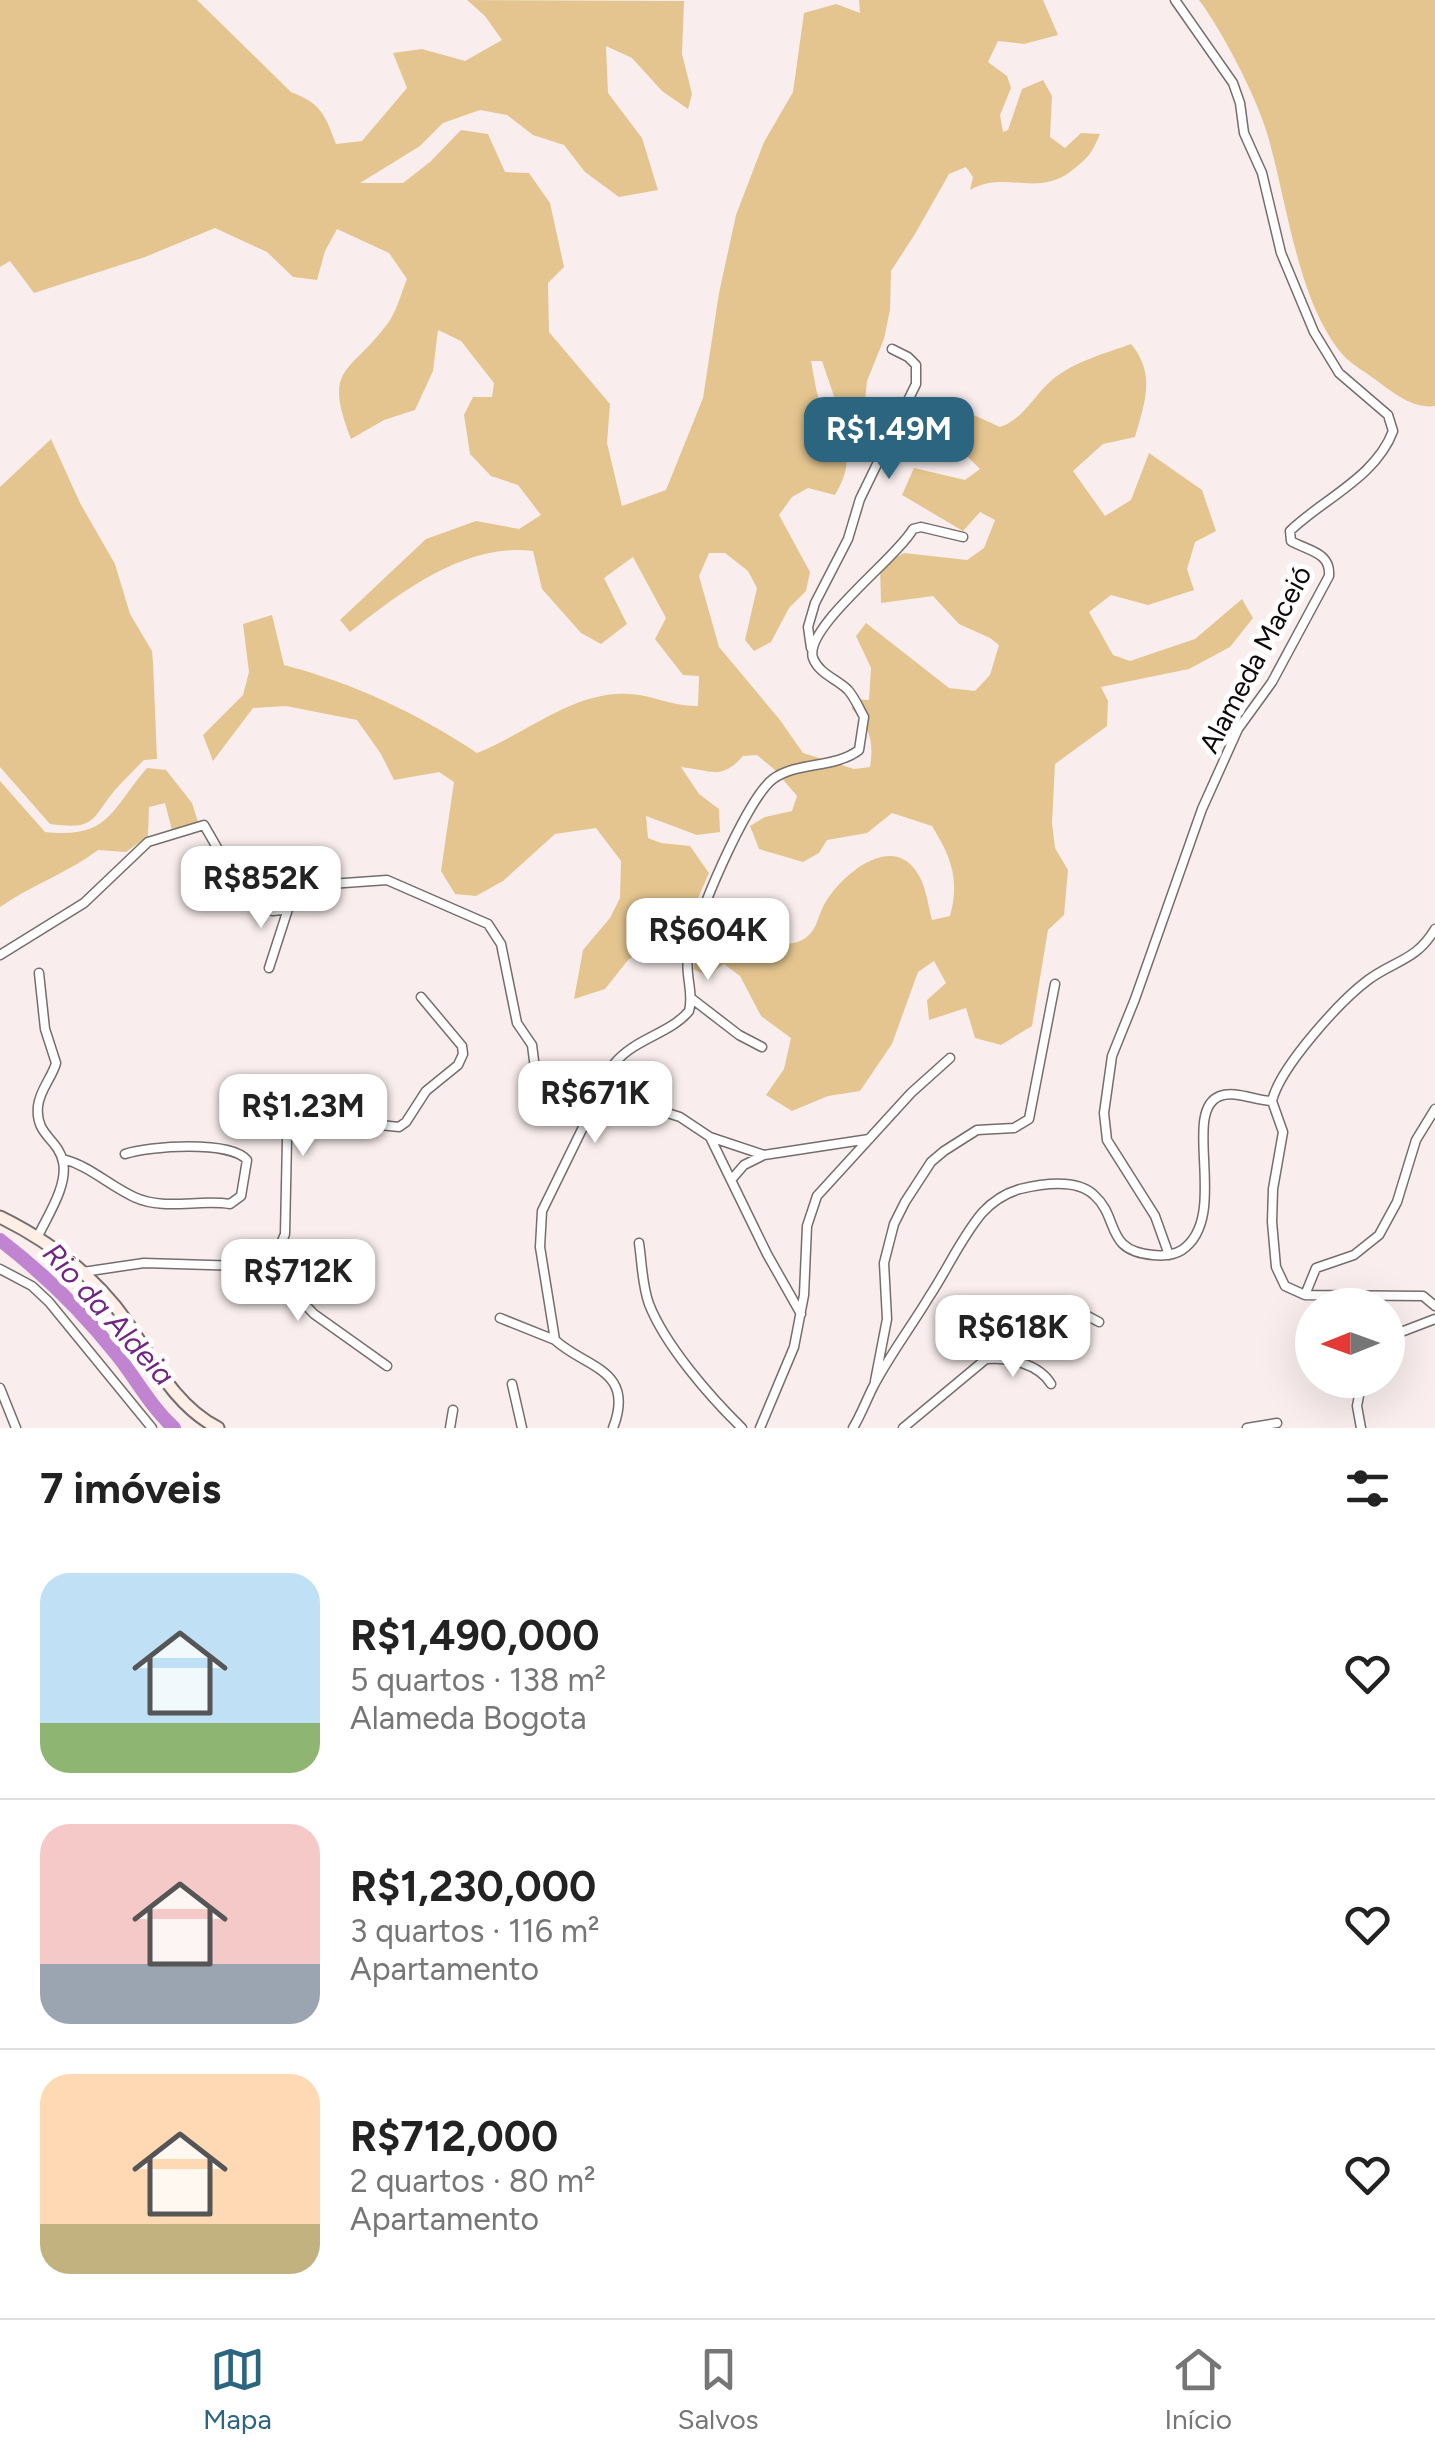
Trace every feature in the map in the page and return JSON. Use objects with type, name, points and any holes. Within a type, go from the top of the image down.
[{"type":"street","name":"Alameda Maceió","points":[[1169,1255],[1156,1216],[1107,1140],[1104,1113],[1114,1047],[1135,999],[1194,830],[1238,729],[1272,682],[1328,576],[1327,560],[1291,541],[1290,531],[1359,476],[1393,432],[1388,415],[1339,373],[1314,332],[1281,252],[1262,173],[1244,133],[1233,83],[1174,0]]},
{"type":"street","points":[[555,1340],[543,1276],[540,1224],[542,1211],[588,1117],[620,1056],[680,1020],[689,1010],[690,950],[740,825],[758,793],[777,776],[844,758],[859,750],[864,715],[848,690],[820,668],[812,652],[808,627],[814,604],[848,539],[871,475],[916,384],[916,365],[892,349]]},
{"type":"street","points":[[812,652],[815,639],[830,620],[904,546],[913,529],[921,527],[963,537]]},
{"type":"street","points":[[0,955],[84,903],[148,842],[204,826],[251,903],[273,912],[330,884],[387,880],[488,924],[501,944],[517,1024],[535,1052],[538,1092],[548,1102],[588,1117]]},
{"type":"street","points":[[269,968],[289,906]]},
{"type":"street","points":[[1295,1290],[1286,1286],[1276,1266],[1271,1210],[1283,1132],[1272,1100],[1293,1060],[1361,986],[1416,953],[1435,930]]},
{"type":"street","points":[[40,974],[45,1029],[56,1062],[40,1095],[38,1118],[41,1130],[62,1159],[82,1164],[134,1197],[158,1204],[230,1204],[241,1196],[247,1160],[241,1153],[150,1146],[126,1154]]},
{"type":"street","points":[[874,1385],[887,1319],[884,1263],[894,1224],[939,1154],[977,1130],[1014,1128],[1029,1119],[1055,984]]},
{"type":"street","points":[[83,1272],[144,1263],[242,1266],[277,1253],[285,1234],[284,1148],[292,1134],[342,1121],[398,1127],[406,1122],[426,1091],[458,1065],[462,1046],[421,997]]},
{"type":"street","points":[[691,998],[762,1047]]},
{"type":"street","points":[[760,1428],[780,1386],[801,1314],[812,1205],[910,1092],[950,1058]]},
{"type":"street","points":[[601,1092],[680,1117],[710,1137],[764,1155]]},
{"type":"street","points":[[858,1425],[874,1385],[977,1220],[1008,1194],[1044,1186],[1077,1187],[1094,1195],[1122,1244],[1138,1253],[1169,1255],[1190,1243],[1204,1213],[1203,1118],[1208,1106],[1228,1094],[1272,1100]]},
{"type":"street","points":[[1308,1288],[1316,1268],[1362,1250],[1388,1224],[1416,1140],[1435,1109]]},
{"type":"street","points":[[710,1137],[766,1254],[801,1314]]},
{"type":"street","points":[[731,1180],[744,1165],[764,1155],[869,1139]]},
{"type":"street","points":[[38,1236],[60,1185],[62,1159]]},
{"type":"street","points":[[0,1217],[38,1236],[83,1272],[116,1307],[178,1398],[218,1428]]},
{"type":"street","points":[[638,1243],[646,1294],[655,1316],[742,1428]]},
{"type":"street","points":[[242,1266],[252,1282],[292,1291],[314,1314],[387,1366]]},
{"type":"street","points":[[0,1268],[32,1286],[49,1302],[152,1428]]},
{"type":"street","points":[[1405,1296],[1422,1296],[1435,1306]]},
{"type":"street","points":[[903,1428],[1045,1304],[1077,1308],[1099,1322]]},
{"type":"street","points":[[500,1318],[555,1340],[602,1369],[611,1378],[618,1409],[613,1428]]},
{"type":"street","points":[[1405,1330],[1435,1319]]},
{"type":"street","points":[[986,1359],[1006,1359],[1031,1367],[1051,1384]]},
{"type":"street","points":[[512,1384],[522,1428]]},
{"type":"street","points":[[0,1388],[16,1428]]},
{"type":"street","points":[[1359,1398],[1362,1428]]},
{"type":"street","points":[[450,1428],[453,1410]]},
{"type":"street","points":[[1247,1428],[1277,1422]]},
{"type":"shaded area","points":[[0,0],[197,0],[291,92],[316,106],[336,144],[362,141],[407,88],[393,53],[422,49],[465,61],[502,40],[485,16],[467,0],[684,1],[682,54],[692,94],[688,109],[662,91],[632,58],[606,46],[608,93],[642,138],[658,190],[619,197],[585,172],[564,145],[533,135],[507,115],[480,110],[443,123],[420,146],[360,183],[403,183],[461,130],[488,134],[505,172],[529,173],[550,203],[564,267],[548,283],[549,332],[610,404],[607,443],[622,506],[666,490],[703,398],[736,215],[764,142],[793,92],[804,13],[836,4],[860,13],[859,0],[1043,0],[1058,35],[1024,44],[998,41],[988,62],[1007,76],[1011,88],[1000,115],[1003,132],[1008,130],[1022,89],[1043,80],[1052,96],[1050,137],[1065,148],[1081,133],[1100,134],[1091,152],[1070,172],[1045,183],[995,182],[970,190],[973,177],[966,167],[949,174],[891,271],[890,310],[884,339],[867,381],[864,409],[856,414],[837,405],[822,361],[811,361],[820,403],[844,448],[846,468],[835,495],[808,488],[792,497],[779,515],[810,572],[806,591],[789,608],[771,642],[754,651],[745,640],[757,588],[748,571],[725,553],[709,553],[699,576],[719,647],[803,753],[854,769],[870,767],[869,735],[852,709],[853,699],[869,700],[871,668],[856,636],[866,623],[949,688],[975,691],[990,675],[999,645],[959,624],[933,596],[881,603],[880,566],[904,553],[967,560],[984,548],[995,520],[980,512],[963,531],[902,495],[914,468],[965,480],[980,469],[966,455],[902,445],[911,407],[943,401],[1000,427],[1016,418],[1060,374],[1131,344],[1146,377],[1145,400],[1135,437],[1103,444],[1073,471],[1105,516],[1131,500],[1149,453],[1202,490],[1216,531],[1195,542],[1187,569],[1194,590],[1148,605],[1111,595],[1089,612],[1113,655],[1130,661],[1195,639],[1242,599],[1253,618],[1230,647],[1189,669],[1101,687],[1108,701],[1107,726],[1055,764],[1055,848],[1068,870],[1064,915],[1048,930],[1032,1026],[1001,1045],[975,1038],[966,1008],[929,1020],[927,1000],[946,983],[934,961],[918,972],[892,1044],[860,1091],[828,1096],[792,1111],[766,1095],[784,1069],[791,1038],[761,1016],[740,976],[724,964],[707,976],[693,969],[709,917],[726,901],[738,905],[768,944],[784,944],[806,938],[833,891],[869,861],[895,857],[908,862],[925,890],[932,920],[950,916],[954,879],[949,858],[932,826],[892,813],[867,833],[827,840],[819,853],[803,862],[759,849],[750,826],[765,817],[792,811],[797,796],[757,755],[743,756],[722,771],[681,767],[699,794],[719,809],[720,832],[697,835],[646,816],[648,838],[690,846],[709,873],[688,921],[628,960],[605,989],[574,999],[583,950],[610,918],[620,898],[621,861],[596,828],[555,834],[503,881],[476,896],[455,894],[441,871],[454,782],[439,772],[394,780],[357,720],[286,706],[253,708],[213,761],[203,735],[243,695],[249,672],[243,624],[272,615],[284,665],[384,701],[477,753],[589,699],[629,694],[698,706],[699,676],[683,675],[655,639],[666,618],[633,557],[604,578],[627,624],[601,644],[581,633],[542,589],[533,551],[508,550],[459,562],[412,586],[350,632],[340,620],[426,539],[476,521],[519,529],[541,515],[518,485],[491,476],[470,454],[464,415],[473,397],[492,397],[494,383],[461,341],[438,330],[433,371],[415,410],[384,420],[351,439],[339,397],[340,383],[344,373],[391,318],[407,279],[389,253],[337,229],[325,251],[317,280],[293,277],[267,252],[215,228],[145,257],[34,293],[10,261],[0,267]]},
{"type":"shaded area","points":[[1199,0],[1435,0],[1435,406],[1413,403],[1393,392],[1347,359],[1327,332],[1304,277],[1261,115],[1237,62]]},
{"type":"shaded area","points":[[51,439],[80,503],[115,564],[130,614],[152,651],[153,662],[157,759],[144,760],[96,816],[76,825],[50,824],[0,767],[0,487]]},
{"type":"shaded area","points":[[147,768],[166,770],[192,803],[198,822],[172,830],[165,803],[149,807],[148,836],[126,852],[98,850],[0,907],[0,781],[45,832],[66,833],[83,831],[106,819]]},
{"type":"waterway","name":"Rio da Aldeia","points":[[0,1240],[90,1324],[174,1428]]}]
